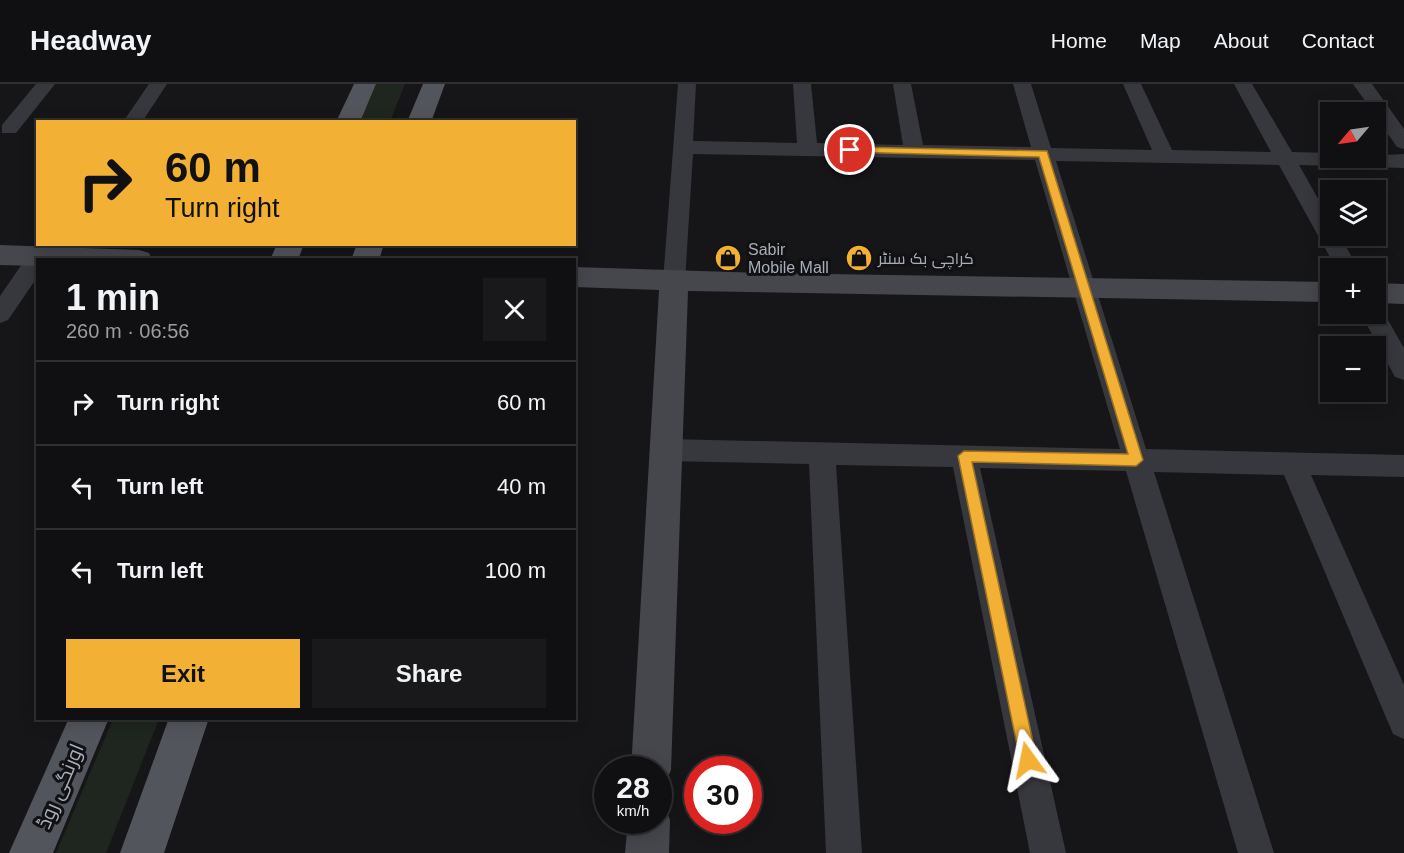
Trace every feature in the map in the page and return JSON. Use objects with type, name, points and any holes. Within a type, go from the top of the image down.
[{"type":"main road","points":[[349,120],[365,84]]},
{"type":"main road","points":[[420,120],[434,84]]},
{"type":"main road","points":[[0,255],[43,251],[118,258]]},
{"type":"main road","points":[[576,277],[674,281],[1083,285],[1320,292]]},
{"type":"main road","points":[[652,756],[674,281]]},
{"type":"main road","points":[[1386,293],[1404,294]]},
{"type":"main road","name":"اورنگی روڈ","points":[[32,853],[88,720]]},
{"type":"main road","points":[[142,853],[188,720]]},
{"type":"main road","points":[[647,853],[648,834]]},
{"type":"street","points":[[4,129],[46,84]]},
{"type":"street","points":[[133,120],[158,84]]},
{"type":"street","points":[[674,281],[687,84]]},
{"type":"street","points":[[802,84],[807,149]]},
{"type":"street","points":[[902,84],[914,151]]},
{"type":"street","points":[[1022,84],[1256,853]]},
{"type":"street","points":[[1132,84],[1165,156]]},
{"type":"street","points":[[1243,84],[1341,258]]},
{"type":"street","points":[[1362,84],[1404,143]]},
{"type":"street","points":[[4,129],[36,129]]},
{"type":"street","points":[[683,147],[1404,161]]},
{"type":"street","points":[[0,314],[36,261]]},
{"type":"street","points":[[1379,324],[1404,370]]},
{"type":"street","points":[[667,450],[1404,466]]},
{"type":"street","points":[[822,453],[843,853]]},
{"type":"street","points":[[964,456],[1048,853]]},
{"type":"street","points":[[1293,464],[1404,723]]},
{"type":"shaded area","points":[[376,84],[405,84],[390,120],[361,120]]},
{"type":"shaded area","points":[[113,720],[159,720],[106,853],[56,853]]},
{"type":"place","name":"Sabir Mobile Mall","points":[[728,258]]},
{"type":"place","name":"کراچی بک سنٹر","points":[[859,258]]},
{"type":"route","points":[[850,150],[1043,154],[1136,460],[964,456],[1028,760]]}]
